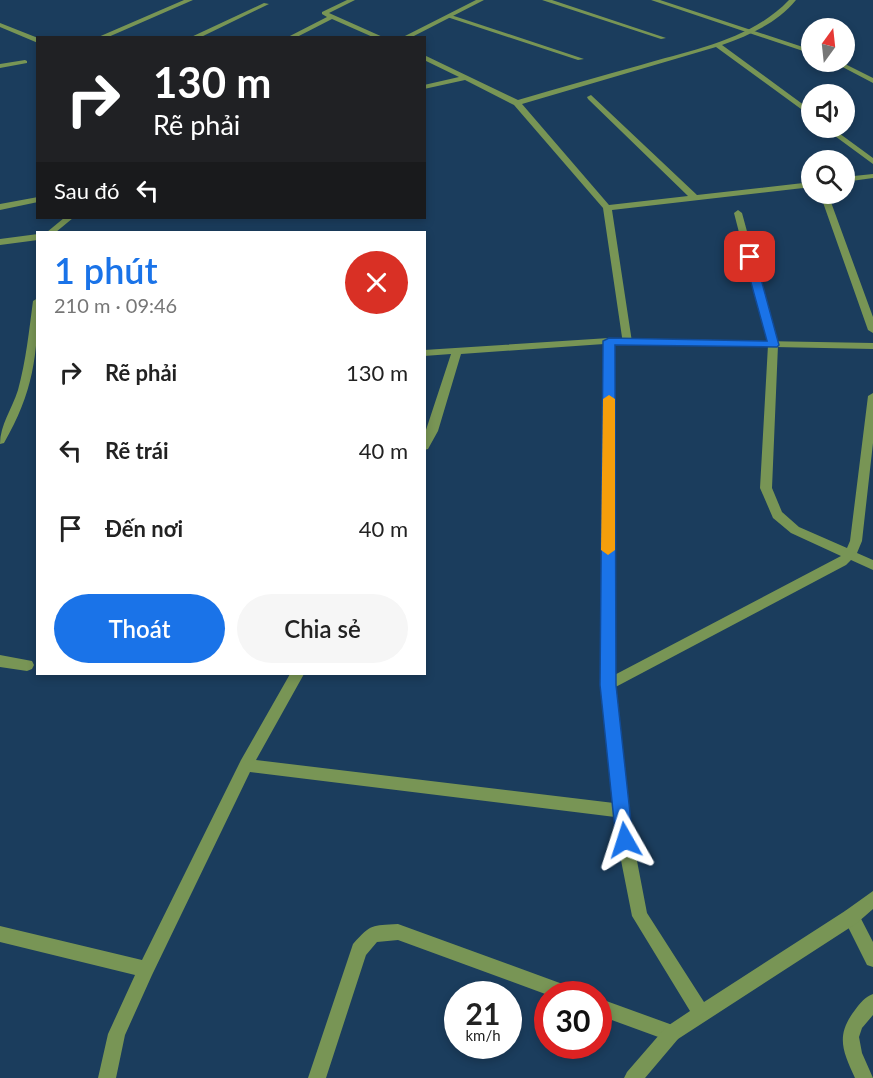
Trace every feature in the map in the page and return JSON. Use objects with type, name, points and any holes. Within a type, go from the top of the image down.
[{"type":"street","points":[[104,36],[190,0]]},
{"type":"street","points":[[352,0],[324,13],[377,36]]},
{"type":"street","points":[[408,36],[481,0]]},
{"type":"street","points":[[544,0],[663,38]]},
{"type":"street","points":[[654,0],[801,48]]},
{"type":"street","points":[[517,103],[717,44],[750,31],[778,16],[793,0]]},
{"type":"street","points":[[196,36],[266,4]]},
{"type":"street","points":[[449,15],[580,59]]},
{"type":"street","points":[[292,36],[331,17]]},
{"type":"street","points":[[0,25],[36,40]]},
{"type":"street","points":[[717,44],[801,107]]},
{"type":"street","points":[[426,58],[517,103],[606,208],[627,342]]},
{"type":"street","points":[[0,66],[25,62]]},
{"type":"street","points":[[855,70],[872,78]]},
{"type":"street","points":[[426,87],[465,78]]},
{"type":"street","points":[[591,97],[694,197]]},
{"type":"street","points":[[841,138],[873,162]]},
{"type":"street","points":[[855,178],[873,176]]},
{"type":"street","points":[[606,208],[801,185]]},
{"type":"street","points":[[0,207],[36,198]]},
{"type":"street","points":[[828,204],[873,330]]},
{"type":"street","points":[[738,213],[773,345],[766,488],[777,515],[795,530],[851,553],[873,565]]},
{"type":"street","points":[[52,231],[68,219]]},
{"type":"street","points":[[0,242],[36,237]]},
{"type":"street","points":[[0,440],[32,382],[36,328]]},
{"type":"street","points":[[609,341],[608,685],[625,840],[640,916],[702,1014]]},
{"type":"street","points":[[426,353],[609,341],[873,346]]},
{"type":"street","points":[[426,442],[432,431],[457,350]]},
{"type":"street","points":[[608,685],[842,562],[851,553],[856,541],[871,439],[873,396]]},
{"type":"street","points":[[0,661],[27,665]]},
{"type":"street","points":[[106,1078],[117,1034],[146,969],[246,765],[296,675]]},
{"type":"street","points":[[246,765],[621,811]]},
{"type":"street","points":[[633,1078],[672,1033],[851,917],[873,899]]},
{"type":"street","points":[[851,917],[873,959]]},
{"type":"street","points":[[317,1078],[360,950],[373,934],[399,932],[534,982]]},
{"type":"street","points":[[0,934],[146,969]]},
{"type":"street","points":[[864,1078],[850,1047],[852,1026],[873,1002]]},
{"type":"street","points":[[612,1011],[672,1033]]},
{"type":"slow traffic","points":[[608,550],[609,399]]},
{"type":"route","points":[[625,840],[608,685],[609,341],[773,345],[750,257]]}]
